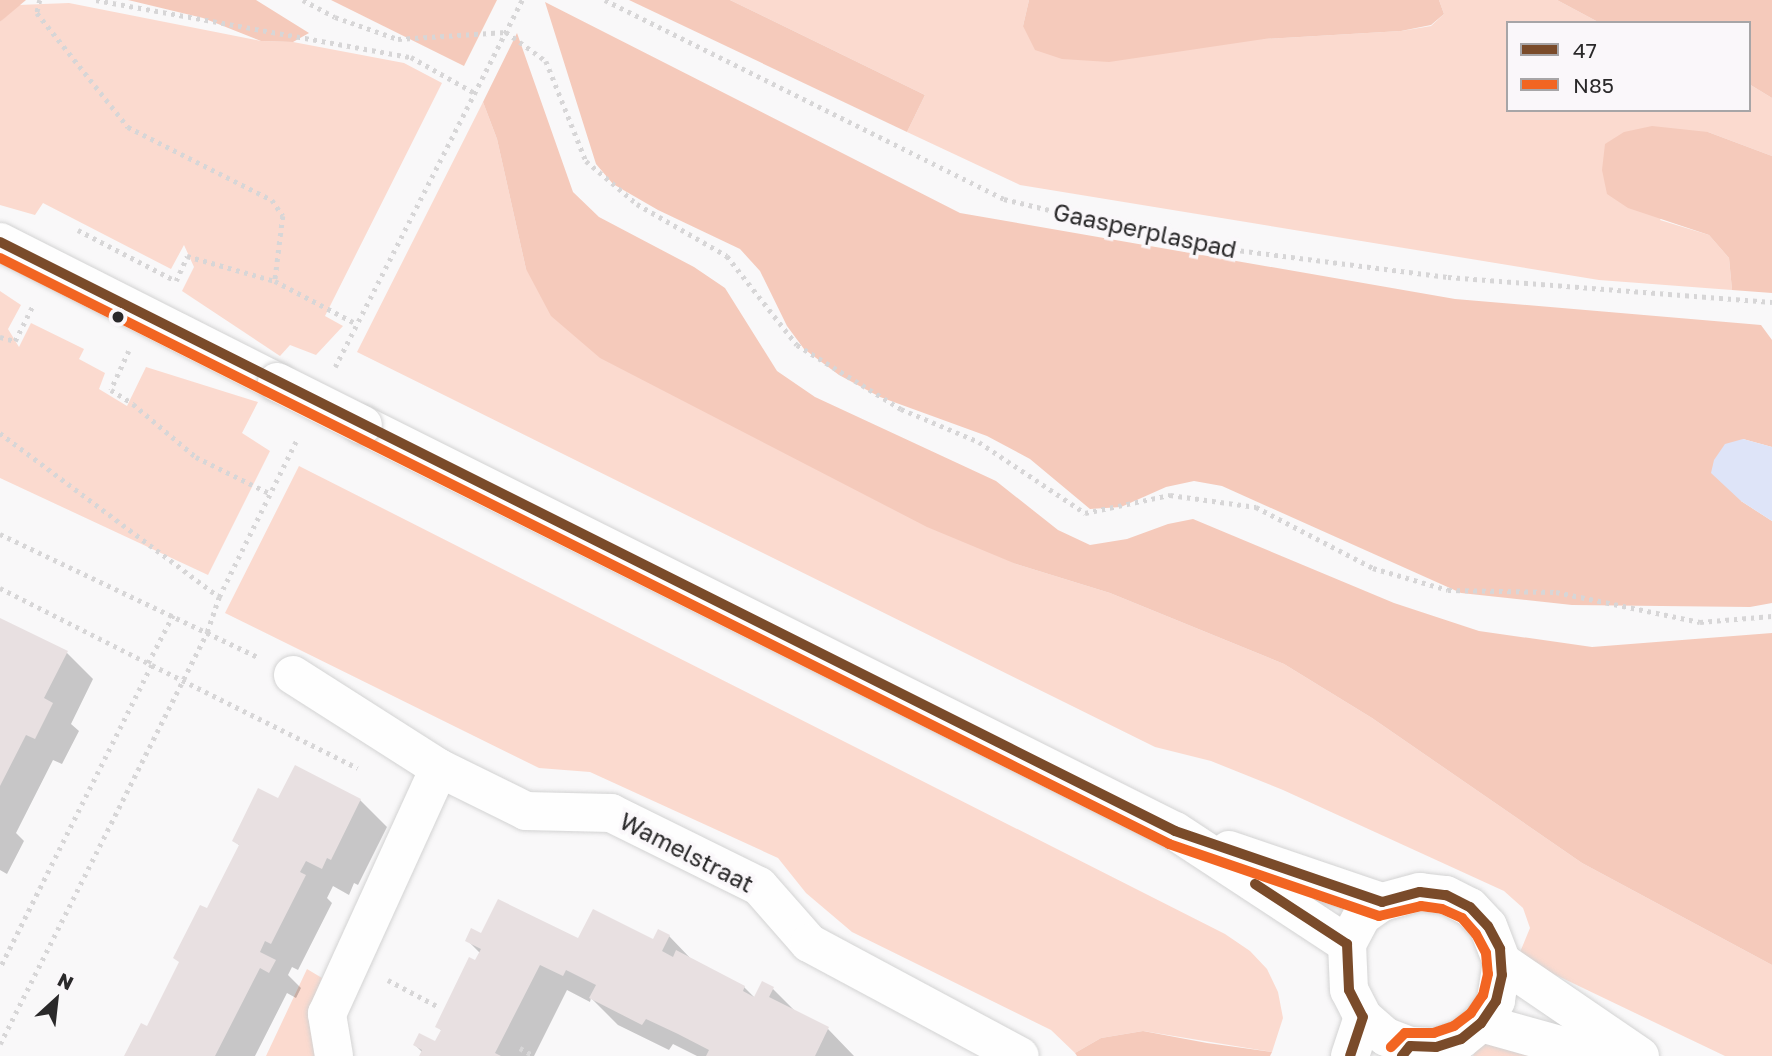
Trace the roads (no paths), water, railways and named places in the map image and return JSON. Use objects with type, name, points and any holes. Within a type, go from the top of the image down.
[{"type":"street","points":[[0,242],[1174,831],[1348,944]]},
{"type":"street","name":"Wamelstraat","points":[[293,675],[439,768],[526,811],[611,813],[759,886],[809,943],[1020,1056]]},
{"type":"street","points":[[334,1056],[327,1014],[439,768]]},
{"type":"street","points":[[1174,831],[1382,902]]},
{"type":"street","points":[[1420,892],[1446,895],[1470,907],[1488,926],[1502,962],[1496,1001],[1482,1023],[1461,1039],[1436,1047],[1406,1051],[1363,1017],[1349,990],[1348,944],[1362,916],[1382,902],[1420,892]]},
{"type":"street","points":[[1502,962],[1640,1056]]},
{"type":"street","points":[[1350,1056],[1363,1017]]},
{"type":"street","points":[[1482,1023],[1599,1056]]},
{"type":"water","points":[[1743,439],[1772,447],[1772,521],[1741,501],[1711,473],[1714,460],[1725,444]]}]
